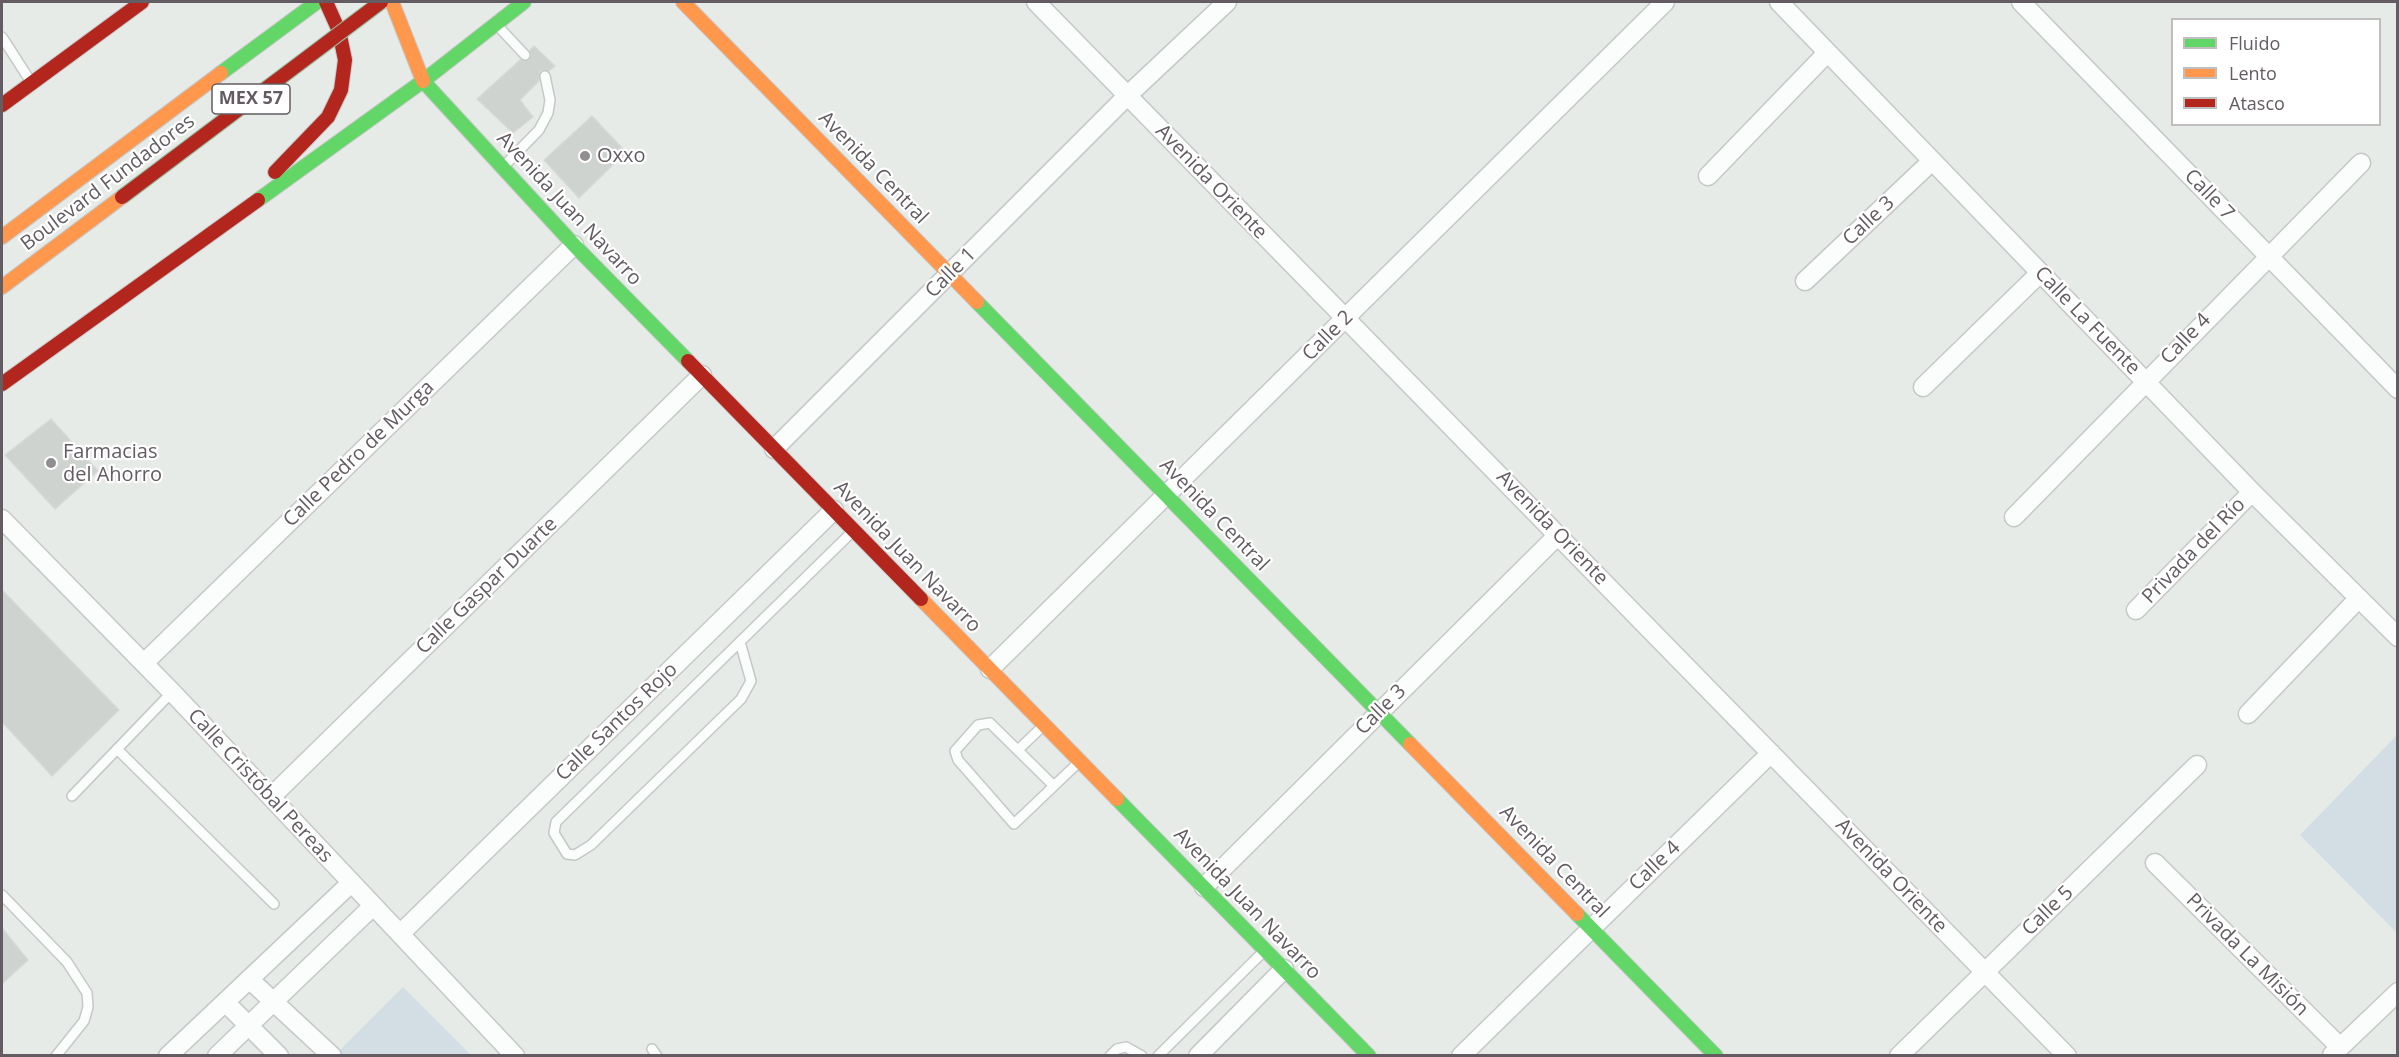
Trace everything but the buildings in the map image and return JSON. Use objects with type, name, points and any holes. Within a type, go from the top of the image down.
[{"type":"main road","points":[[2,105],[142,2]]},
{"type":"main road","name":"Boulevard Fundadores","points":[[2,237],[317,2]]},
{"type":"main road","points":[[222,224],[320,125],[327,117],[341,90],[345,60],[339,31],[326,2]]},
{"type":"main road","name":"Boulevard Fundadores","points":[[2,287],[381,2]]},
{"type":"main road","points":[[392,2],[423,81]]},
{"type":"main road","points":[[2,384],[423,81],[524,2]]},
{"type":"main road","name":"Avenida Central","points":[[683,2],[1716,1056]]},
{"type":"main road","name":"Avenida Juan Navarro","points":[[423,81],[574,245],[1368,1056]]},
{"type":"street","name":"Avenida Oriente","points":[[1036,2],[2067,1056]]},
{"type":"street","name":"Calle 1","points":[[774,449],[1127,96],[1227,2]]},
{"type":"street","name":"Calle 2","points":[[990,669],[1665,2]]},
{"type":"street","name":"Calle La Fuente","points":[[1779,2],[2252,492],[2397,637]]},
{"type":"street","name":"Calle 7","points":[[2021,2],[2397,389]]},
{"type":"street","points":[[1707,176],[1827,53]]},
{"type":"street","name":"Calle 3","points":[[1805,281],[1932,161]]},
{"type":"street","name":"Calle 4","points":[[2014,518],[2145,381],[2361,163]]},
{"type":"street","name":"Calle Pedro de Murga","points":[[144,663],[574,245]]},
{"type":"street","points":[[1923,387],[2040,273]]},
{"type":"street","name":"Calle Gaspar Duarte","points":[[272,796],[702,375]]},
{"type":"street","name":"Privada del Río","points":[[2136,610],[2252,492]]},
{"type":"street","name":"Calle Santos Rojo","points":[[401,933],[834,510]]},
{"type":"street","name":"Calle Cristóbal Pereas","points":[[2,519],[272,796],[515,1056]]},
{"type":"street","name":"Calle 3","points":[[1204,887],[1558,535]]},
{"type":"street","points":[[2248,714],[2359,598]]},
{"type":"street","name":"Calle 4","points":[[1461,1056],[1771,753]]},
{"type":"street","name":"Calle 5","points":[[1899,1056],[2196,765]]},
{"type":"street","name":"Privada La Misión","points":[[2154,863],[2335,1051]]},
{"type":"street","points":[[168,1056],[351,883]]},
{"type":"street","points":[[217,1056],[373,906]]},
{"type":"street","points":[[1198,1056],[1284,969]]},
{"type":"street","points":[[249,979],[332,1056]]},
{"type":"street","points":[[2335,1051],[2397,992]]},
{"type":"street","points":[[225,1002],[279,1056]]},
{"type":"lane","points":[[495,24],[525,55]]},
{"type":"lane","points":[[2,37],[31,82]]},
{"type":"lane","points":[[503,168],[539,130],[548,113],[549,93],[544,76]]},
{"type":"lane","points":[[740,642],[751,681],[741,699],[591,845],[575,855],[567,854],[554,832],[556,822],[854,530]]},
{"type":"lane","points":[[72,796],[172,692]]},
{"type":"lane","points":[[1053,785],[986,722],[978,725],[957,748],[956,755],[979,786],[1014,824],[1080,761]]},
{"type":"lane","points":[[1018,750],[1044,725]]},
{"type":"lane","points":[[117,749],[274,904]]},
{"type":"lane","points":[[2,895],[67,962],[87,993],[88,1007],[84,1021],[56,1056]]},
{"type":"lane","points":[[1158,1056],[1265,950]]},
{"type":"lane","points":[[1110,1056],[1121,1047],[1131,1048],[1142,1056]]},
{"type":"shaded area","points":[[2397,735],[2397,933],[2300,835]]},
{"type":"shaded area","points":[[403,987],[471,1055],[334,1056]]},
{"type":"traffic: fast","points":[[221,73],[317,2]]},
{"type":"traffic: fast","points":[[258,200],[423,81],[524,2]]},
{"type":"traffic: fast","points":[[423,81],[574,245],[688,361]]},
{"type":"traffic: fast","points":[[977,302],[1410,744]]},
{"type":"traffic: fast","points":[[1117,799],[1369,1056]]},
{"type":"traffic: fast","points":[[1577,914],[1716,1056]]},
{"type":"traffic: slow","points":[[392,2],[423,81]]},
{"type":"traffic: slow","points":[[683,2],[977,302]]},
{"type":"traffic: slow","points":[[2,237],[221,73]]},
{"type":"traffic: slow","points":[[2,287],[122,197]]},
{"type":"traffic: slow","points":[[921,599],[1117,799]]},
{"type":"traffic: slow","points":[[1410,744],[1577,914]]},
{"type":"traffic: jam","points":[[2,105],[142,2]]},
{"type":"traffic: jam","points":[[275,172],[328,117],[341,90],[345,60],[339,31],[326,2]]},
{"type":"traffic: jam","points":[[122,197],[381,2]]},
{"type":"traffic: jam","points":[[2,384],[258,200]]},
{"type":"traffic: jam","points":[[688,361],[921,599]]},
{"type":"place","name":"Oxxo","points":[[585,156]]},
{"type":"place","name":"Farmacias del Ahorro","points":[[51,463]]}]
